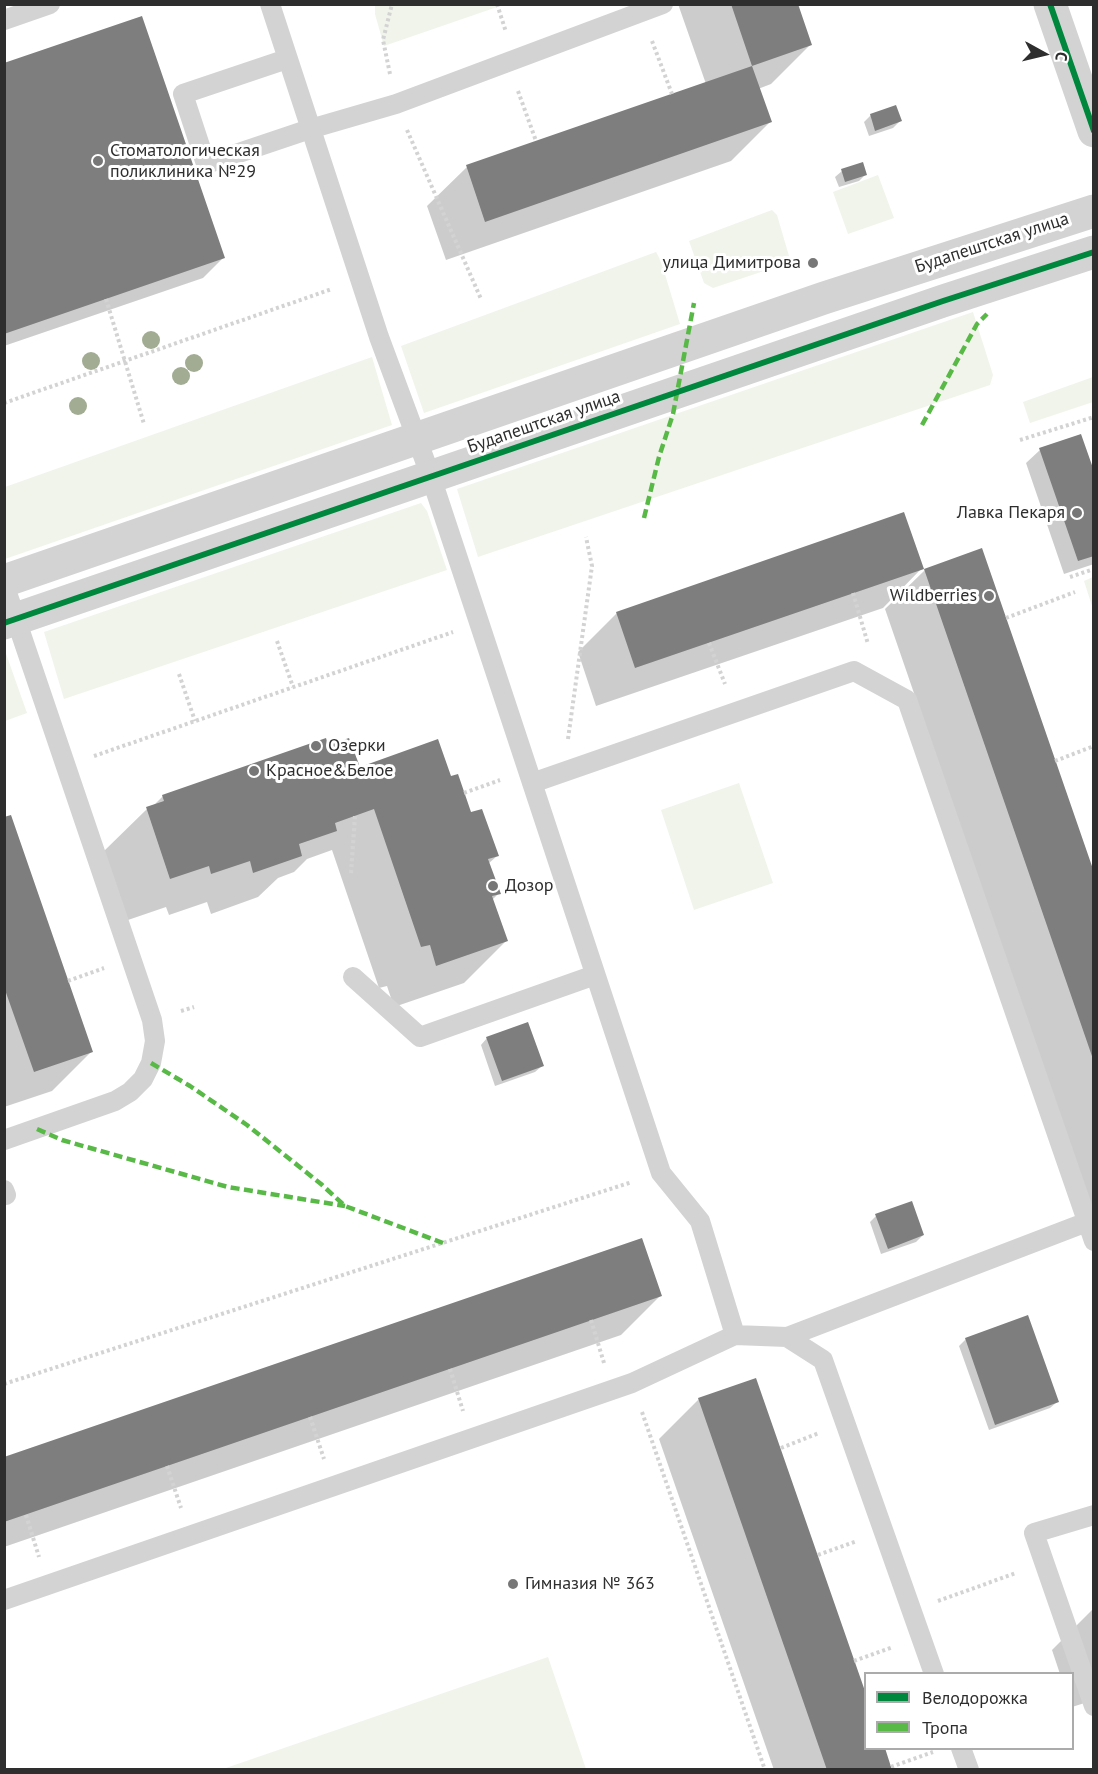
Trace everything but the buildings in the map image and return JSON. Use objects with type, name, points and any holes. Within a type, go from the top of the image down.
[{"type":"street","points":[[1050,4],[1094,131]]},
{"type":"street","name":"Будапештская улица","points":[[4,582],[824,298],[1094,211]]},
{"type":"street","name":"Будапештская улица","points":[[11,621],[971,291],[1094,252]]},
{"type":"lane","points":[[4,20],[51,4]]},
{"type":"lane","points":[[270,4],[379,337],[431,477],[661,1173],[700,1221],[735,1335]]},
{"type":"lane","points":[[287,59],[183,94],[206,164],[310,129],[396,104],[663,4]]},
{"type":"lane","points":[[4,582],[11,621],[66,766],[152,1020],[155,1041],[151,1063],[130,1092],[115,1101],[4,1140]]},
{"type":"lane","points":[[532,783],[854,671],[908,700],[1094,1240]]},
{"type":"lane","points":[[353,977],[420,1037],[595,975]]},
{"type":"lane","points":[[4,1600],[632,1383],[735,1335],[787,1337],[1087,1222]]},
{"type":"lane","points":[[787,1337],[823,1360],[933,1672]]},
{"type":"lane","points":[[1094,1515],[1034,1533],[1094,1706]]},
{"type":"lane","points":[[961,1750],[969,1770]]},
{"type":"path","points":[[392,4],[383,40],[396,104],[481,299]]},
{"type":"path","points":[[642,13],[672,94]]},
{"type":"path","points":[[508,62],[536,141]]},
{"type":"path","points":[[4,403],[361,280]]},
{"type":"path","points":[[106,299],[144,423]]},
{"type":"path","points":[[1020,440],[1094,417]]},
{"type":"path","points":[[564,772],[592,566],[586,537]]},
{"type":"path","points":[[1070,577],[1094,569]]},
{"type":"path","points":[[1006,618],[1075,592]]},
{"type":"path","points":[[853,593],[869,643],[854,671]]},
{"type":"path","points":[[66,766],[479,623]]},
{"type":"path","points":[[277,641],[293,687]]},
{"type":"path","points":[[709,642],[736,712]]},
{"type":"path","points":[[179,674],[195,721]]},
{"type":"path","points":[[1055,761],[1094,746]]},
{"type":"path","points":[[464,793],[503,779]]},
{"type":"path","points":[[351,873],[355,816]]},
{"type":"path","points":[[68,981],[131,958]]},
{"type":"path","points":[[4,1384],[661,1173]]},
{"type":"path","points":[[591,1320],[612,1389]]},
{"type":"path","points":[[450,1369],[471,1438]]},
{"type":"path","points":[[632,1383],[765,1770]]},
{"type":"path","points":[[310,1417],[333,1486]]},
{"type":"path","points":[[781,1448],[845,1423]]},
{"type":"path","points":[[167,1466],[190,1536]]},
{"type":"path","points":[[26,1515],[48,1585]]},
{"type":"path","points":[[818,1555],[884,1531]]},
{"type":"path","points":[[912,1610],[1044,1563]]},
{"type":"path","points":[[854,1661],[921,1637]]},
{"type":"path","points":[[891,1767],[941,1750]]},
{"type":"shaded area","points":[[375,4],[503,5],[384,46],[375,14]]},
{"type":"shaded area","points":[[878,175],[894,218],[848,234],[833,192]]},
{"type":"shaded area","points":[[772,210],[777,215],[789,256],[788,263],[713,288],[704,283],[689,241]]},
{"type":"shaded area","points":[[656,252],[661,261],[680,324],[424,413],[401,346]]},
{"type":"shaded area","points":[[973,312],[993,375],[990,385],[478,557],[457,489]]},
{"type":"shaded area","points":[[372,357],[392,425],[5,559],[5,487]]},
{"type":"shaded area","points":[[1093,377],[1093,402],[1030,423],[1023,402]]},
{"type":"shaded area","points":[[421,503],[427,511],[447,570],[64,699],[44,632]]},
{"type":"shaded area","points":[[1094,577],[1093,609],[1084,581]]},
{"type":"shaded area","points":[[4,648],[27,713],[5,721],[4,721]]},
{"type":"shaded area","points":[[739,783],[773,883],[694,910],[661,810]]},
{"type":"shaded area","points":[[548,1657],[586,1769],[226,1769],[226,1768]]},
{"type":"marked path","points":[[644,518],[659,457],[673,414],[694,303]]},
{"type":"marked path","points":[[922,425],[977,324],[987,314]]},
{"type":"marked path","points":[[151,1063],[190,1086],[247,1125],[345,1206],[443,1243]]},
{"type":"marked path","points":[[37,1129],[62,1140],[228,1187],[345,1206]]},
{"type":"cycle path","points":[[1050,4],[1094,131]]},
{"type":"cycle path","points":[[4,623],[943,301],[1094,252]]},
{"type":"place","name":"Стоматологическая поликлиника №29","points":[[98,161]]},
{"type":"place","name":"улица Димитрова","points":[[813,263]]},
{"type":"place","name":"Лавка Пекаря","points":[[1077,513]]},
{"type":"place","name":"Wildberries","points":[[989,596]]},
{"type":"place","name":"Озерки","points":[[316,746]]},
{"type":"place","name":"Красное&Белое","points":[[254,771]]},
{"type":"place","name":"Дозор","points":[[493,886]]},
{"type":"place","name":"Гимназия № 363","points":[[513,1584]]}]
